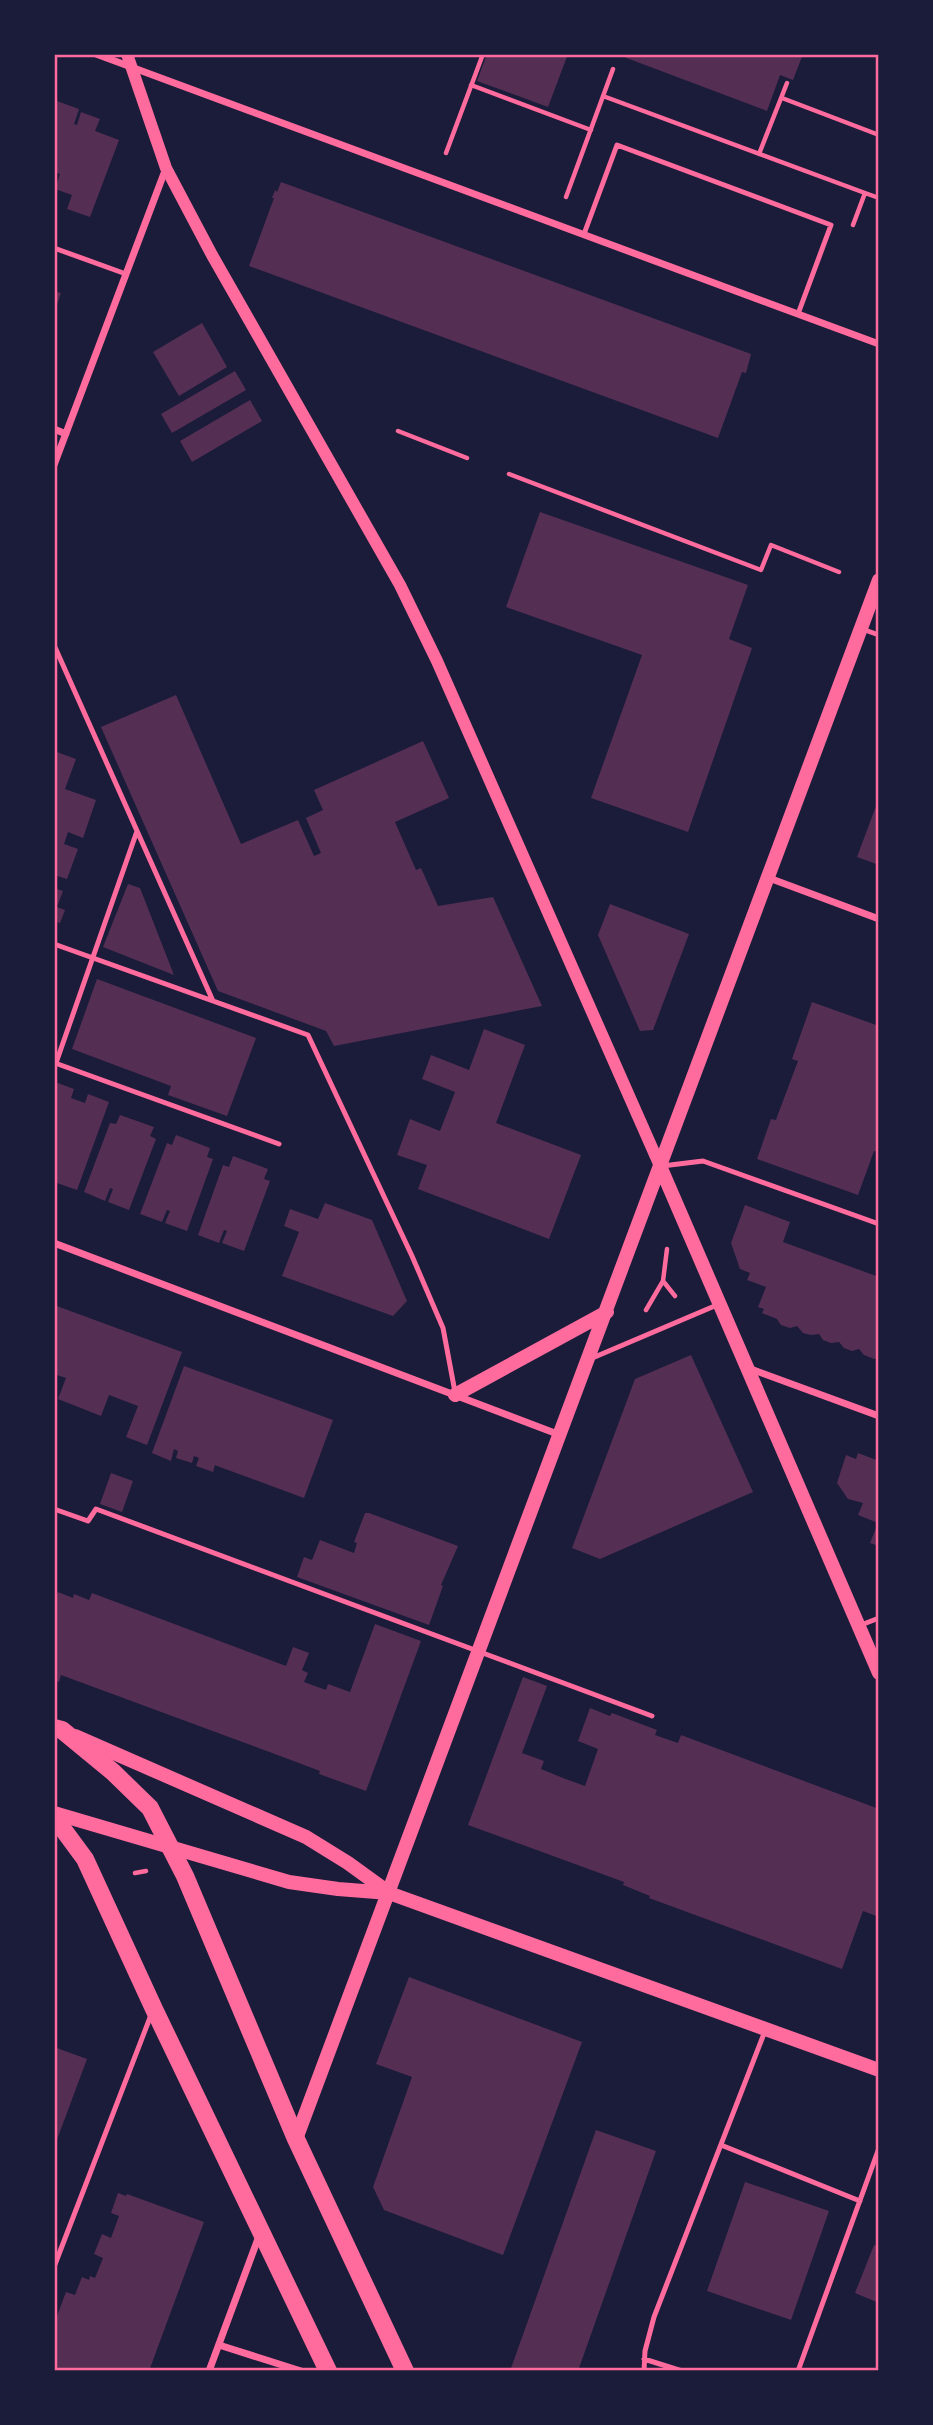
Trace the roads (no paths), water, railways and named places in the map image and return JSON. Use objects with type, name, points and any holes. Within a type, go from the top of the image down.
[{"type":"main road","points":[[296,2139],[879,580]]},
{"type":"main road","points":[[660,1166],[879,1673]]},
{"type":"main road","points":[[455,1395],[607,1312]]},
{"type":"main road","points":[[58,1729],[306,1837],[389,1893]]},
{"type":"main road","points":[[58,1729],[113,1772],[150,1808],[185,1876],[296,2139],[405,2371]]},
{"type":"main road","points":[[54,1815],[289,1882],[389,1893],[879,2070]]},
{"type":"main road","points":[[54,1815],[85,1859],[328,2371]]},
{"type":"street","points":[[96,54],[129,61],[879,344]]},
{"type":"street","points":[[129,61],[166,168],[212,255],[400,585],[437,661],[660,1166]]},
{"type":"street","points":[[54,465],[166,168]]},
{"type":"street","points":[[54,429],[66,434]]},
{"type":"street","points":[[769,878],[879,919]]},
{"type":"street","points":[[54,1244],[560,1435]]},
{"type":"street","points":[[748,1368],[879,1416]]},
{"type":"street","points":[[209,2371],[261,2232]]},
{"type":"street","points":[[219,2345],[301,2371]]},
{"type":"lane","points":[[584,234],[617,145],[831,225],[798,314]]},
{"type":"lane","points":[[54,248],[126,274]]},
{"type":"lane","points":[[861,628],[879,635]]},
{"type":"lane","points":[[54,645],[212,1001]]},
{"type":"lane","points":[[137,831],[55,1063],[279,1144]]},
{"type":"lane","points":[[54,944],[308,1035],[443,1328],[455,1395]]},
{"type":"lane","points":[[660,1166],[703,1161],[879,1224]]},
{"type":"lane","points":[[588,1360],[719,1304]]},
{"type":"lane","points":[[54,1509],[88,1521],[96,1509],[652,1716]]},
{"type":"lane","points":[[858,1626],[879,1618]]},
{"type":"lane","points":[[54,2267],[154,2009]]},
{"type":"lane","points":[[644,2371],[644,2359],[654,2317],[766,2029]]},
{"type":"lane","points":[[720,2145],[860,2201]]},
{"type":"lane","points":[[798,2371],[879,2148]]},
{"type":"lane","points":[[644,2359],[682,2371]]}]
